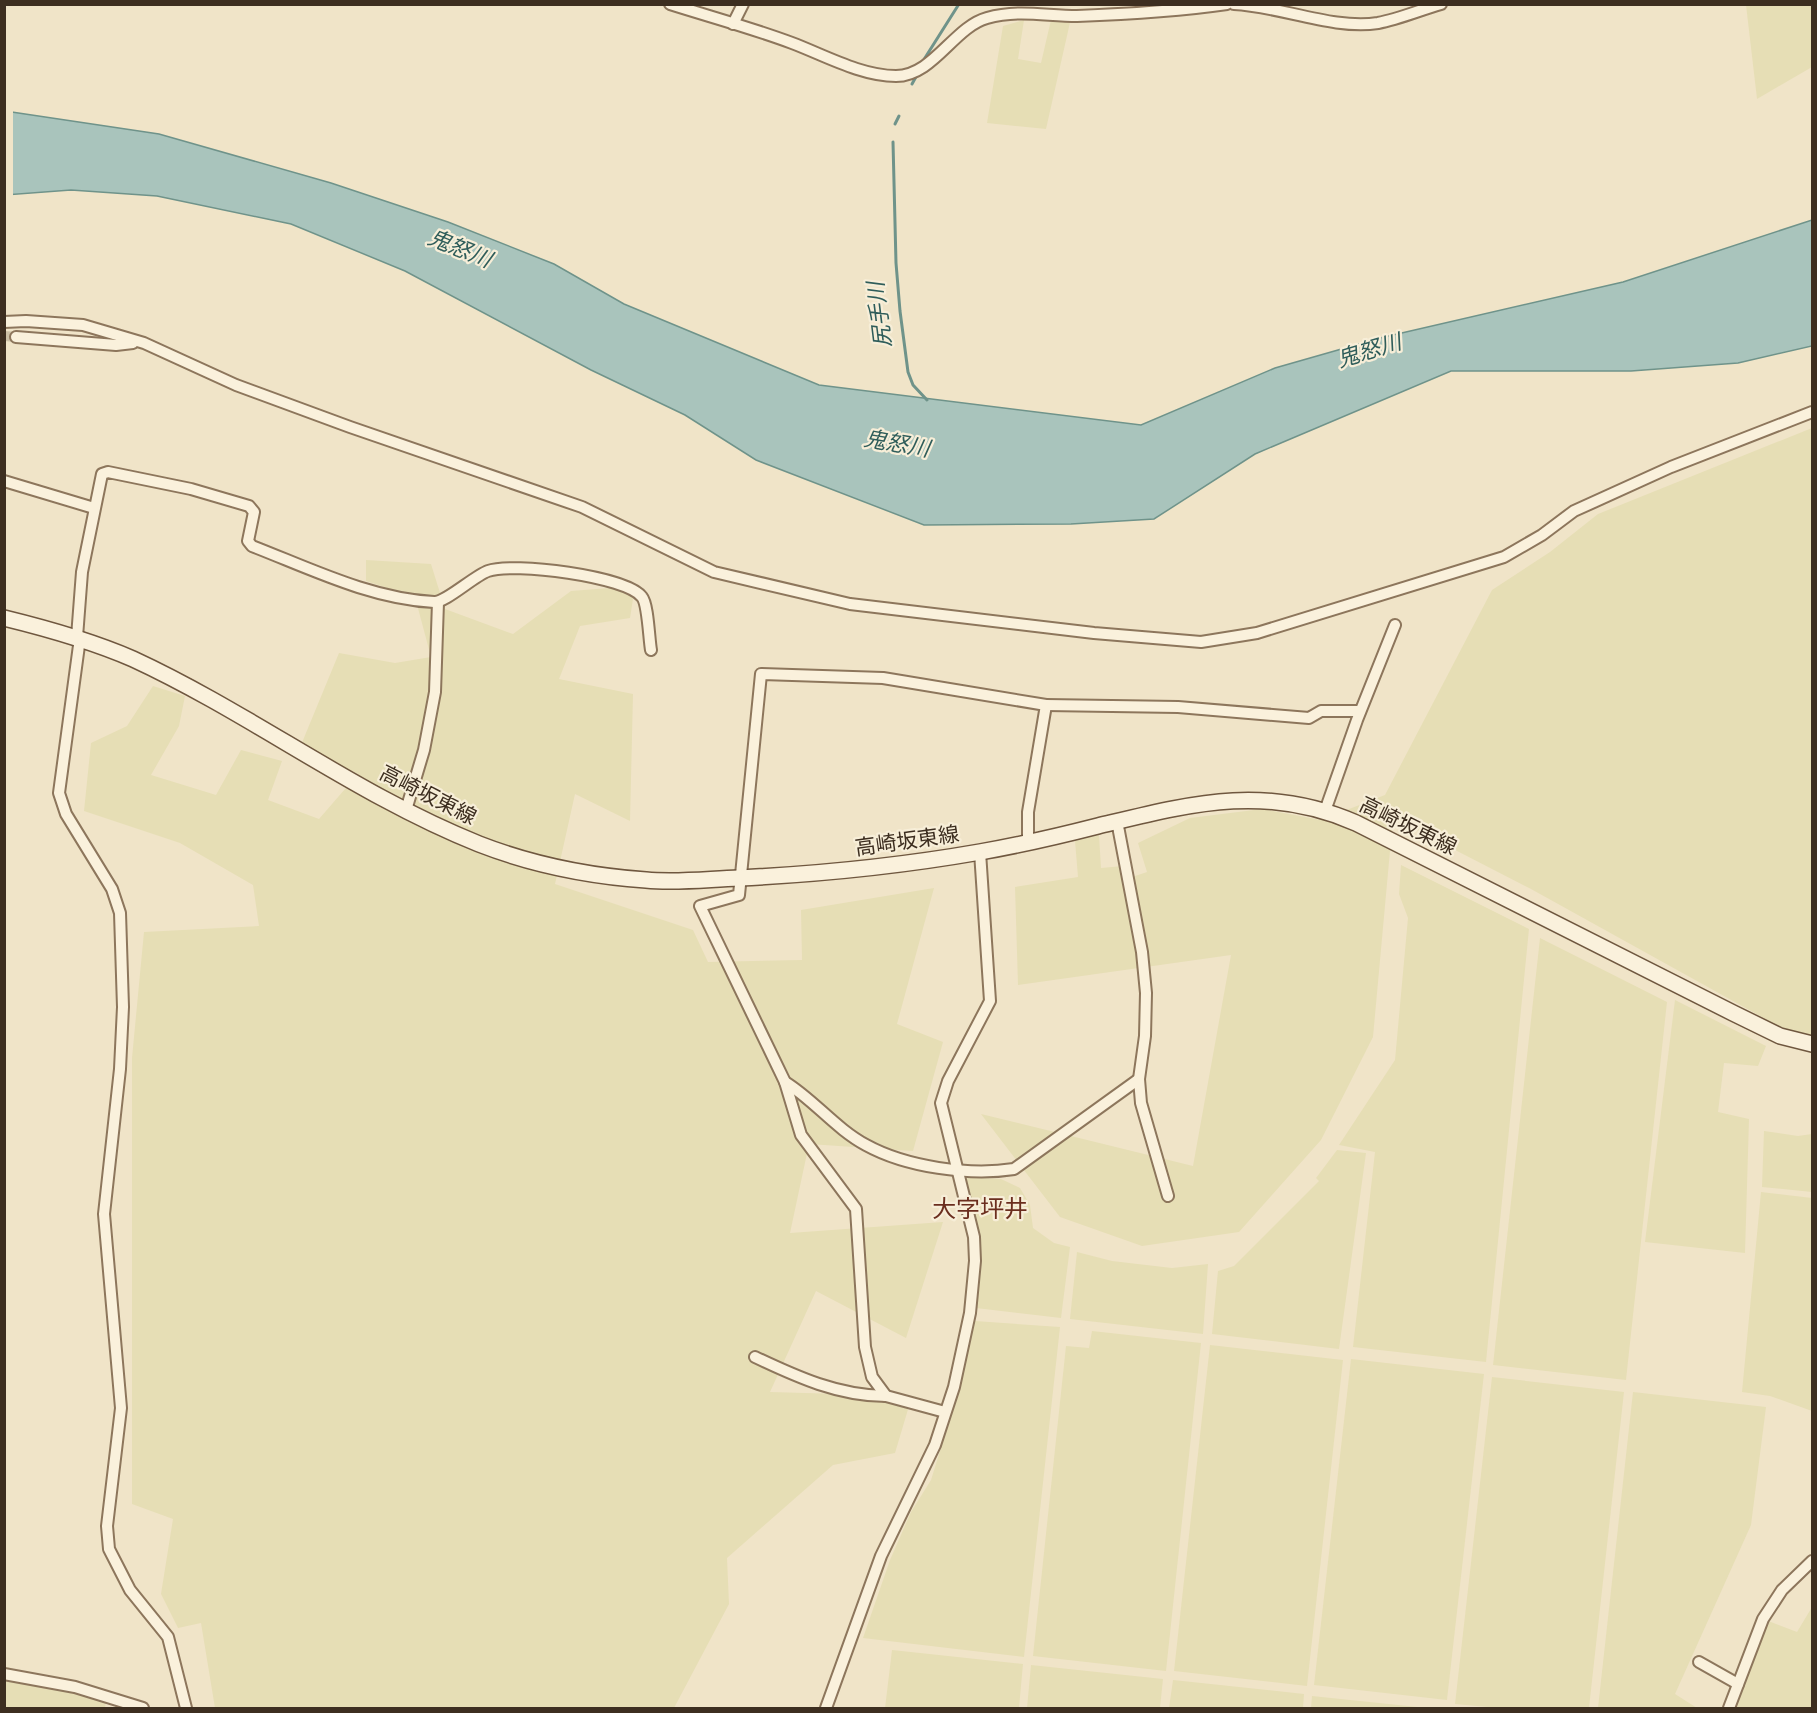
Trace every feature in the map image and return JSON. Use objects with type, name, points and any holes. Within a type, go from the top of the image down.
[{"type":"main road","name":"高崎坂東線","points":[[4,618],[79,638],[129,657],[186,686],[406,810],[482,845],[548,866],[590,874],[649,880],[741,878],[857,870],[1028,843],[1200,802],[1229,799],[1279,801],[1325,811],[1393,841],[1780,1036],[1812,1044]]},
{"type":"street","points":[[670,4],[872,72],[899,76],[927,63],[984,19],[1020,12],[1075,16],[1122,9],[1227,4]]},
{"type":"street","points":[[733,24],[743,4]]},
{"type":"street","points":[[1234,4],[1259,6],[1327,21],[1376,23],[1420,7],[1441,4]]},
{"type":"street","points":[[4,322],[26,321],[83,325],[144,343],[236,385],[350,428],[582,507],[714,572],[850,604],[1094,633],[1201,642],[1257,633],[1504,557],[1542,535],[1574,511],[1671,467],[1812,412]]},
{"type":"street","points":[[16,337],[116,345],[144,343]]},
{"type":"street","points":[[186,1708],[168,1637],[130,1590],[109,1549],[107,1527],[121,1408],[104,1214],[120,1069],[123,1007],[121,936],[118,902],[66,814],[59,793],[79,638],[82,573],[102,474],[108,472],[191,489],[249,506],[254,512],[248,541],[252,546],[352,584],[412,600],[438,602],[486,571],[509,566],[557,571],[629,587],[642,596],[651,650]]},
{"type":"street","points":[[4,482],[94,508]]},
{"type":"street","points":[[406,810],[424,750],[435,692],[438,602]]},
{"type":"street","points":[[1325,811],[1360,711],[1395,625]]},
{"type":"street","points":[[886,1396],[872,1377],[865,1347],[856,1209],[801,1135],[785,1082],[700,906],[739,895],[761,674],[883,678],[1046,705],[1178,707],[1309,718],[1321,711],[1360,711]]},
{"type":"street","points":[[1028,843],[1028,812],[1046,705]]},
{"type":"street","points":[[1117,821],[1142,952],[1146,993],[1145,1036],[1139,1080],[1147,1129],[1168,1196]]},
{"type":"street","points":[[826,1708],[881,1556],[927,1465],[954,1387],[970,1313],[975,1261],[970,1214],[941,1103],[945,1087],[990,1001],[980,852]]},
{"type":"street","points":[[785,1082],[807,1095],[865,1144],[927,1165],[994,1172],[1014,1169],[1139,1080]]},
{"type":"street","points":[[755,1357],[834,1390],[866,1396],[886,1396],[945,1412]]},
{"type":"street","points":[[1729,1708],[1763,1619],[1782,1590],[1812,1561]]},
{"type":"street","points":[[1699,1662],[1738,1684]]},
{"type":"street","points":[[4,1674],[75,1687],[143,1708]]},
{"type":"shaded area","points":[[1746,5],[1812,5],[1812,67],[1757,99]]},
{"type":"shaded area","points":[[1071,18],[1046,129],[987,123],[1003,26],[1024,20],[1018,59],[1041,63],[1051,20]]},
{"type":"shaded area","points":[[1812,428],[1812,1036],[1780,1027],[1531,889],[1393,818],[1373,1037],[1321,1140],[1239,1232],[1142,1246],[1060,1217],[981,1114],[1193,1166],[1231,955],[1018,985],[1015,887],[1078,877],[1075,841],[1099,835],[1101,868],[1123,866],[1132,877],[1147,872],[1138,843],[1190,818],[1262,809],[1321,820],[1385,795],[1492,590],[1550,552],[1598,514]]},
{"type":"shaded area","points":[[366,560],[431,564],[445,609],[513,634],[571,591],[635,586],[630,618],[580,626],[559,679],[633,694],[630,821],[575,794],[555,884],[693,930],[708,962],[802,960],[801,910],[934,888],[897,1024],[943,1042],[913,1151],[809,1144],[790,1233],[943,1222],[906,1338],[816,1291],[770,1392],[912,1396],[895,1453],[833,1465],[727,1558],[729,1604],[674,1708],[215,1708],[201,1623],[178,1628],[161,1594],[173,1519],[132,1504],[132,1058],[144,932],[259,926],[253,885],[180,843],[84,811],[91,743],[127,726],[153,686],[185,696],[179,726],[151,775],[216,795],[241,750],[282,761],[268,800],[319,819],[358,774],[301,745],[339,653],[395,663],[431,657],[415,597],[366,581]]},
{"type":"shaded area","points":[[1401,865],[1529,929],[1486,1362],[1353,1347],[1375,1152],[1339,1145],[1395,1060],[1408,918],[1399,894]]},
{"type":"shaded area","points":[[1540,938],[1667,1002],[1626,1380],[1493,1365]]},
{"type":"shaded area","points":[[1675,1000],[1766,1046],[1758,1066],[1724,1063],[1718,1112],[1749,1119],[1745,1253],[1645,1242]]},
{"type":"shaded area","points":[[1764,1131],[1798,1136],[1812,1134],[1812,1192],[1762,1187]]},
{"type":"shaded area","points":[[1337,1150],[1366,1153],[1339,1349],[1212,1334],[1218,1271],[1234,1266],[1319,1181],[1316,1178]]},
{"type":"shaded area","points":[[966,1177],[1001,1179],[1020,1188],[1030,1205],[1033,1228],[1054,1243],[1070,1247],[1061,1318],[976,1308],[980,1274],[980,1242]]},
{"type":"shaded area","points":[[1761,1192],[1812,1198],[1812,1411],[1770,1396],[1742,1392]]},
{"type":"shaded area","points":[[1077,1252],[1112,1261],[1172,1268],[1208,1264],[1203,1334],[1070,1319]]},
{"type":"shaded area","points":[[975,1321],[1060,1327],[1024,1657],[863,1638],[890,1560],[911,1512],[931,1480],[950,1419]]},
{"type":"shaded area","points":[[1092,1331],[1201,1343],[1166,1671],[1033,1656],[1066,1346],[1089,1348]]},
{"type":"shaded area","points":[[1210,1345],[1343,1360],[1307,1686],[1174,1671]]},
{"type":"shaded area","points":[[1351,1359],[1484,1374],[1447,1700],[1314,1685]]},
{"type":"shaded area","points":[[1492,1377],[1624,1392],[1589,1708],[1499,1708],[1455,1704]]},
{"type":"shaded area","points":[[1633,1392],[1766,1407],[1751,1525],[1675,1694],[1697,1708],[1598,1708]]},
{"type":"shaded area","points":[[1812,1607],[1812,1708],[1727,1708],[1763,1619],[1797,1632]]},
{"type":"shaded area","points":[[892,1650],[1023,1664],[1019,1708],[885,1708]]},
{"type":"shaded area","points":[[1031,1665],[1163,1679],[1160,1708],[1027,1708]]},
{"type":"shaded area","points":[[5,1677],[25,1677],[106,1702],[105,1708],[5,1708]]},
{"type":"shaded area","points":[[1173,1680],[1304,1694],[1303,1708],[1169,1708]]},
{"type":"shaded area","points":[[1312,1696],[1427,1708],[1311,1708]]},
{"type":"water","name":"鬼怒川","points":[[5,111],[159,134],[331,183],[448,222],[554,264],[624,304],[819,385],[1141,425],[1275,368],[1380,338],[1623,282],[1812,220],[1812,346],[1738,363],[1631,371],[1451,371],[1255,454],[1154,519],[1071,524],[924,525],[756,460],[685,415],[591,370],[405,271],[291,224],[157,196],[71,190],[5,195]]},
{"type":"pier","points":[[5,108],[13,110],[13,197],[4,198]]},
{"type":"waterway","name":"尻手川","points":[[923,61],[959,4]]},
{"type":"waterway","name":"尻手川","points":[[912,84],[917,75]]},
{"type":"waterway","name":"尻手川","points":[[895,124],[899,116]]},
{"type":"waterway","name":"尻手川","points":[[893,142],[896,263],[908,372],[913,385],[927,400]]},
{"type":"tunnel","points":[[4,336],[16,337]]},
{"type":"district","name":"大字坪井","points":[[980,1209]]}]
